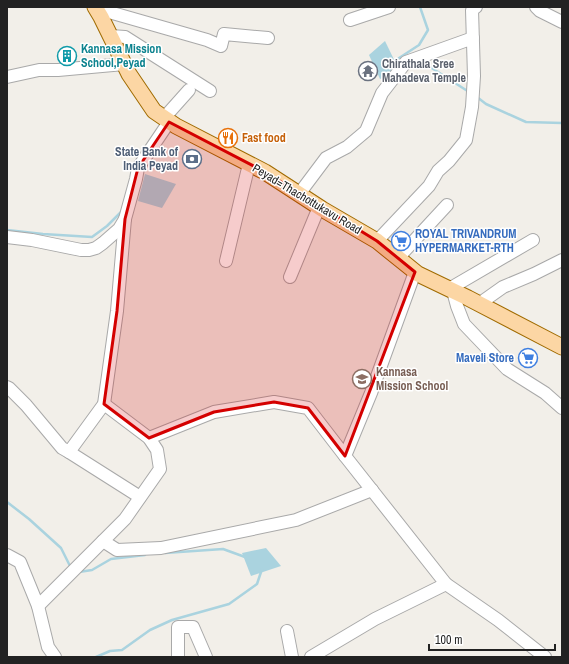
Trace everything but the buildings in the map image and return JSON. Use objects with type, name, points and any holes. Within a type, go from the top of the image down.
[{"type":"main road","name":"Peyad=Thachottukavu Road","points":[[95,7],[129,74],[154,111],[167,120],[265,172],[319,207],[377,241],[418,274],[562,347]]},
{"type":"street","points":[[95,7],[207,40],[221,46],[224,34],[268,38]]},
{"type":"street","points":[[350,20],[389,7]]},
{"type":"street","points":[[377,241],[429,186],[438,171],[449,161],[466,140],[472,107],[474,76],[472,10],[476,7]]},
{"type":"street","points":[[540,8],[562,22]]},
{"type":"street","points":[[111,36],[125,37],[210,91]]},
{"type":"street","points":[[299,194],[326,158],[347,147],[366,131],[382,93],[406,62],[472,38]]},
{"type":"street","points":[[7,77],[39,70],[58,70],[124,64]]},
{"type":"street","points":[[69,452],[104,404],[118,311],[125,219],[138,168],[167,120],[189,90]]},
{"type":"street","points":[[226,261],[250,164]]},
{"type":"street","points":[[398,258],[447,205]]},
{"type":"street","points":[[290,277],[319,207]]},
{"type":"street","points":[[7,237],[32,240],[80,250],[89,250],[96,248],[108,239],[119,229],[125,219]]},
{"type":"street","points":[[533,240],[451,290],[464,324],[507,368],[545,393],[562,408]]},
{"type":"street","points":[[479,304],[503,287],[562,260]]},
{"type":"street","points":[[345,456],[371,393],[415,272]]},
{"type":"street","points":[[7,388],[9,388],[26,405],[62,448],[140,497]]},
{"type":"street","points":[[150,438],[214,412],[274,402],[308,408],[446,584],[498,620],[545,657]]},
{"type":"street","points":[[38,606],[125,519],[160,469],[157,450],[150,438],[104,404]]},
{"type":"street","points":[[103,541],[117,550],[161,548],[296,520],[372,490]]},
{"type":"street","points":[[7,555],[20,562],[38,606],[48,647],[55,657]]},
{"type":"street","points":[[311,657],[375,619],[446,584]]},
{"type":"street","points":[[178,657],[178,627],[193,627],[206,657]]},
{"type":"street","points":[[287,630],[292,657]]},
{"type":"highlighted area","points":[[169,122],[265,172],[377,241],[415,272],[345,456],[308,408],[274,402],[214,412],[149,438],[104,404],[117,311],[125,219],[138,168]]},
{"type":"water","points":[[385,41],[399,70],[380,79],[369,55]]},
{"type":"water","points":[[145,174],[176,184],[162,208],[138,201]]},
{"type":"water","points":[[266,548],[281,566],[251,576],[242,553]]},
{"type":"waterway","points":[[393,62],[419,45],[428,30],[420,7]]},
{"type":"waterway","points":[[417,64],[424,63],[469,92]]},
{"type":"waterway","points":[[477,97],[486,104],[526,122],[562,123]]},
{"type":"waterway","points":[[7,230],[92,237],[107,226],[121,212]]},
{"type":"waterway","points":[[7,502],[29,519],[61,548],[71,568]]},
{"type":"waterway","points":[[165,553],[223,549],[245,557]]},
{"type":"waterway","points":[[79,572],[92,570],[111,559],[145,555]]},
{"type":"waterway","points":[[96,657],[110,651],[122,650],[150,630],[172,620],[229,604],[257,584],[262,569]]},
{"type":"place","name":"Kannasa Mission School,Peyad","points":[[67,56]]},
{"type":"place","name":"Chirathala Sree Mahadeva Temple","points":[[368,71]]},
{"type":"place","name":"Fast food","points":[[228,138]]},
{"type":"place","name":"State Bank of India Peyad","points":[[192,159]]},
{"type":"place","name":"ROYAL TRIVANDRUM HYPERMARKET-RTH","points":[[401,241]]},
{"type":"place","name":"Maveli Store","points":[[528,358]]},
{"type":"place","name":"Kannasa Mission School","points":[[362,379]]}]
